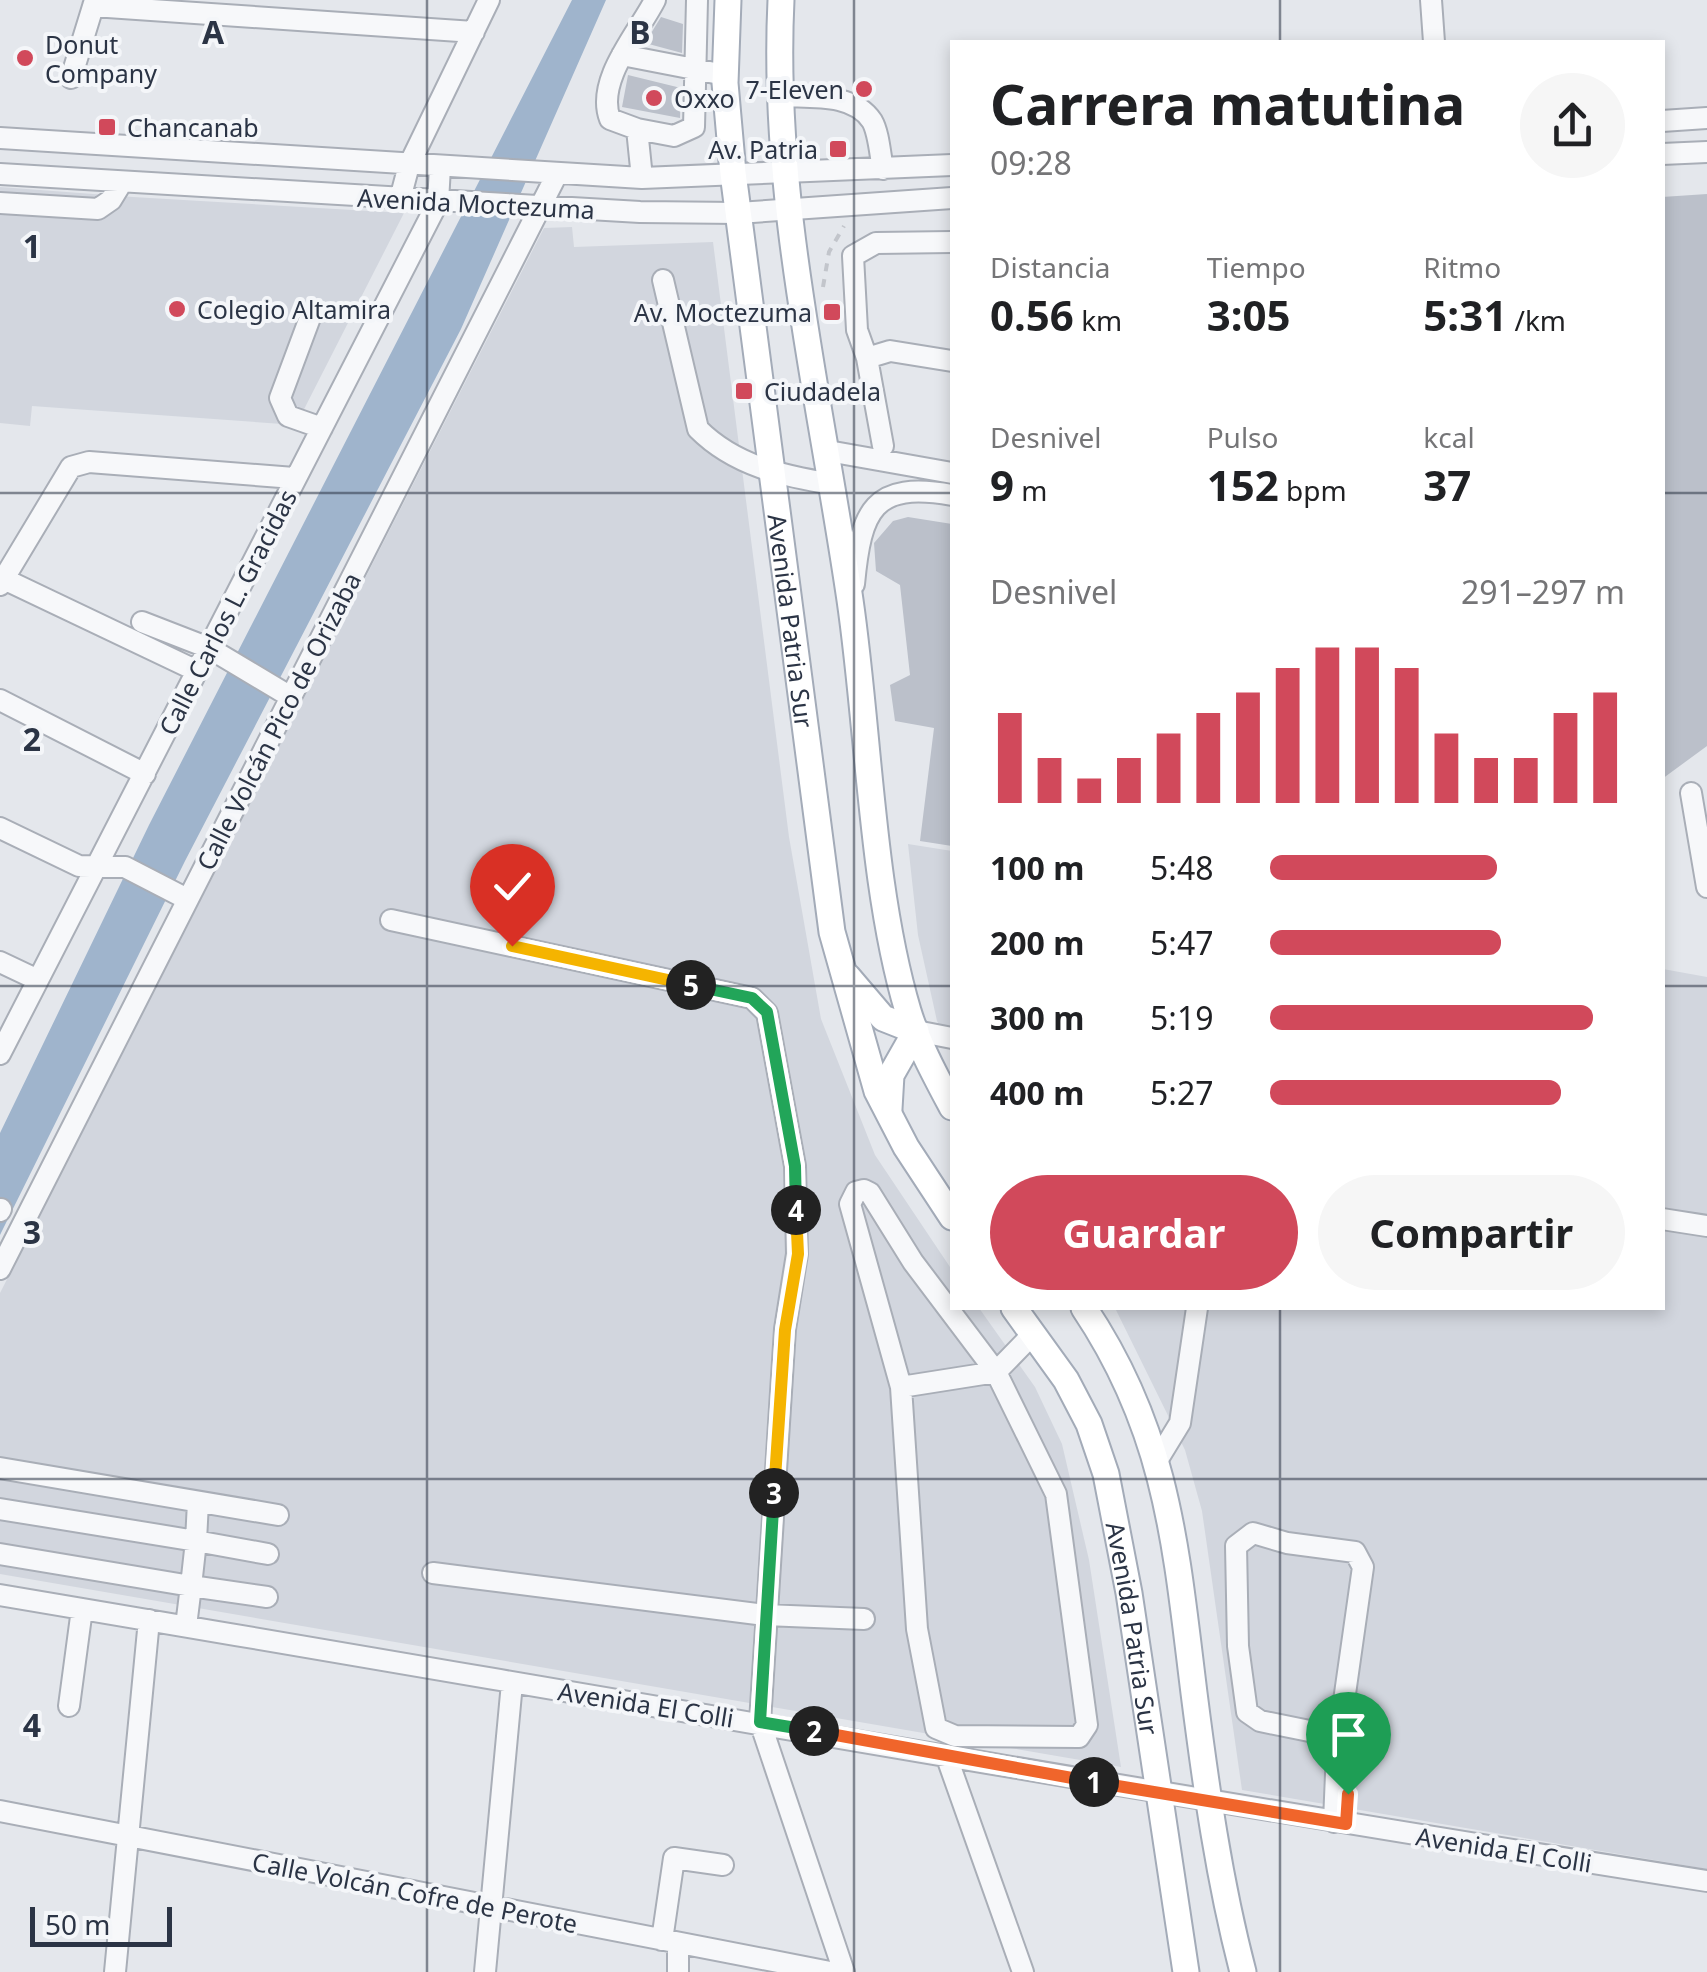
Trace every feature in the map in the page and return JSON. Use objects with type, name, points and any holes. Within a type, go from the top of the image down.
[{"type":"main road","name":"Avenida Patria Sur","points":[[728,0],[726,75],[733,173],[769,474],[832,932],[856,1028],[889,1114],[950,1214]]},
{"type":"main road","points":[[782,0],[780,96],[784,170],[852,611],[889,922],[916,1031],[950,1103]]},
{"type":"main road","points":[[840,965],[884,1018],[916,1031]]},
{"type":"main road","points":[[889,1114],[892,1075],[916,1031]]},
{"type":"main road","name":"Avenida Patria Sur","points":[[1015,1310],[1089,1424],[1106,1474],[1129,1592],[1186,1972]]},
{"type":"main road","name":"Avenida Patria Sur","points":[[1085,1310],[1131,1391],[1158,1459],[1172,1520],[1208,1802],[1243,1972]]},
{"type":"street","points":[[336,22],[347,0]]},
{"type":"street","points":[[400,199],[409,165],[489,0]]},
{"type":"street","points":[[655,0],[622,54],[606,110],[610,119],[637,130],[680,136],[694,127],[729,128]]},
{"type":"street","points":[[1431,0],[1434,40]]},
{"type":"street","points":[[690,1],[694,127]]},
{"type":"street","points":[[70,78],[94,3],[474,32]]},
{"type":"street","points":[[622,54],[694,72],[726,75]]},
{"type":"street","points":[[780,96],[840,99],[859,110],[872,121],[884,169]]},
{"type":"street","points":[[1665,121],[1707,118]]},
{"type":"street","points":[[637,130],[642,178]]},
{"type":"street","name":"Avenida Moctezuma","points":[[0,138],[642,178],[950,165]]},
{"type":"street","points":[[1665,154],[1707,152]]},
{"type":"street","name":"Calle Carlos L. Gracidas","points":[[0,1054],[197,671],[218,653],[294,478],[438,202],[440,166]]},
{"type":"street","name":"Avenida Moctezuma","points":[[0,174],[531,208],[738,213],[950,198]]},
{"type":"street","name":"Calle Volcán Pico de Orizaba","points":[[0,1269],[181,896],[550,174]]},
{"type":"street","points":[[98,209],[111,200],[122,182]]},
{"type":"street","points":[[0,203],[121,211]]},
{"type":"street","points":[[884,446],[868,358],[857,330],[853,256],[876,244],[950,242]]},
{"type":"street","points":[[663,280],[698,429],[712,443],[769,474],[833,484]]},
{"type":"street","points":[[311,315],[280,398],[288,416],[322,428]]},
{"type":"street","points":[[868,358],[890,351],[950,361]]},
{"type":"street","points":[[828,451],[950,472]]},
{"type":"street","points":[[197,671],[2,582],[70,467],[90,462],[294,478]]},
{"type":"street","points":[[852,611],[856,558],[866,521],[884,498],[900,490],[918,488],[950,494]]},
{"type":"street","points":[[142,622],[218,653],[285,694]]},
{"type":"street","points":[[0,700],[145,774]]},
{"type":"street","points":[[1691,793],[1707,887]]},
{"type":"street","points":[[0,828],[60,859],[97,868],[125,868],[181,896]]},
{"type":"street","points":[[391,920],[752,998],[764,1006],[795,1166],[798,1254],[785,1330],[760,1722],[844,1972]]},
{"type":"street","points":[[0,962],[38,980]]},
{"type":"street","points":[[916,1031],[950,1038]]},
{"type":"street","points":[[950,1309],[864,1190],[856,1192],[850,1204],[901,1387],[916,1629],[936,1728],[955,1736],[1079,1737],[1086,1725],[1056,1494],[996,1372],[951,1310]]},
{"type":"street","points":[[1665,1219],[1707,1226]]},
{"type":"street","points":[[1158,1459],[1180,1422],[1197,1310]]},
{"type":"street","points":[[901,1387],[996,1372],[1033,1334]]},
{"type":"street","points":[[0,1468],[278,1515]]},
{"type":"street","points":[[186,1626],[198,1502]]},
{"type":"street","points":[[0,1509],[268,1554]]},
{"type":"street","points":[[1338,1743],[1260,1721],[1247,1712],[1238,1646],[1236,1546],[1254,1533],[1287,1543],[1355,1552],[1363,1562],[1338,1743],[1340,1823]]},
{"type":"street","points":[[0,1554],[267,1597]]},
{"type":"street","points":[[434,1573],[765,1615],[864,1619]]},
{"type":"street","name":"Avenida El Colli","points":[[0,1595],[760,1722],[1158,1794],[1707,1881]]},
{"type":"street","points":[[69,1706],[82,1609]]},
{"type":"street","points":[[115,1972],[149,1620]]},
{"type":"street","points":[[485,1972],[512,1683]]},
{"type":"street","points":[[946,1755],[1024,1972]]},
{"type":"street","name":"Calle Volcán Cofre de Perote","points":[[0,1811],[830,1972]]},
{"type":"street","points":[[678,1972],[670,1941],[674,1858],[722,1865]]},
{"type":"path","points":[[824,296],[822,277],[829,252],[848,217],[875,202]]},
{"type":"shaded area","name":"Colegio Altamira","points":[[0,187],[404,213],[296,425],[32,406],[30,426],[0,423]]},
{"type":"shaded area","points":[[572,227],[574,247],[713,242],[789,837],[821,1019],[875,1155],[950,1267],[950,1310],[980,1310],[1035,1387],[1062,1444],[1089,1560],[1121,1767],[0,1574],[0,1293],[544,228]]},
{"type":"shaded area","points":[[908,844],[950,851],[950,1050],[937,1021],[918,935]]},
{"type":"shaded area","points":[[1665,969],[1707,977],[1707,1869],[1242,1790],[1202,1511],[1185,1450],[1116,1310],[1665,1310]]},
{"type":"water","points":[[572,0],[606,0],[461,329],[185,861],[0,1235],[0,1133],[149,825]]},
{"type":"building","name":"Oxxo","points":[[661,17],[683,24],[682,53],[645,43]]},
{"type":"building","name":"Oxxo","points":[[628,75],[681,88],[680,118],[622,107]]},
{"type":"building","points":[[1707,194],[1707,746],[1665,777],[1665,197]]},
{"type":"building","points":[[908,517],[950,524],[950,846],[920,841],[934,728],[895,721],[890,685],[910,675],[900,585],[876,571],[874,543],[893,521]]},
{"type":"place","name":"Donut Company","points":[[25,58]]},
{"type":"place","name":"7-Eleven","points":[[864,89]]},
{"type":"place","name":"Oxxo","points":[[654,98]]},
{"type":"place","name":"Chancanab","points":[[107,127]]},
{"type":"place","name":"Av. Patria","points":[[838,149]]},
{"type":"place","name":"Colegio Altamira","points":[[177,309]]},
{"type":"place","name":"Av. Moctezuma","points":[[832,312]]},
{"type":"place","name":"Ciudadela","points":[[744,391]]},
{"type":"route","points":[[512,946],[752,998],[767,1012],[795,1166],[798,1254],[785,1330],[760,1722],[1346,1824],[1348,1794]]}]
